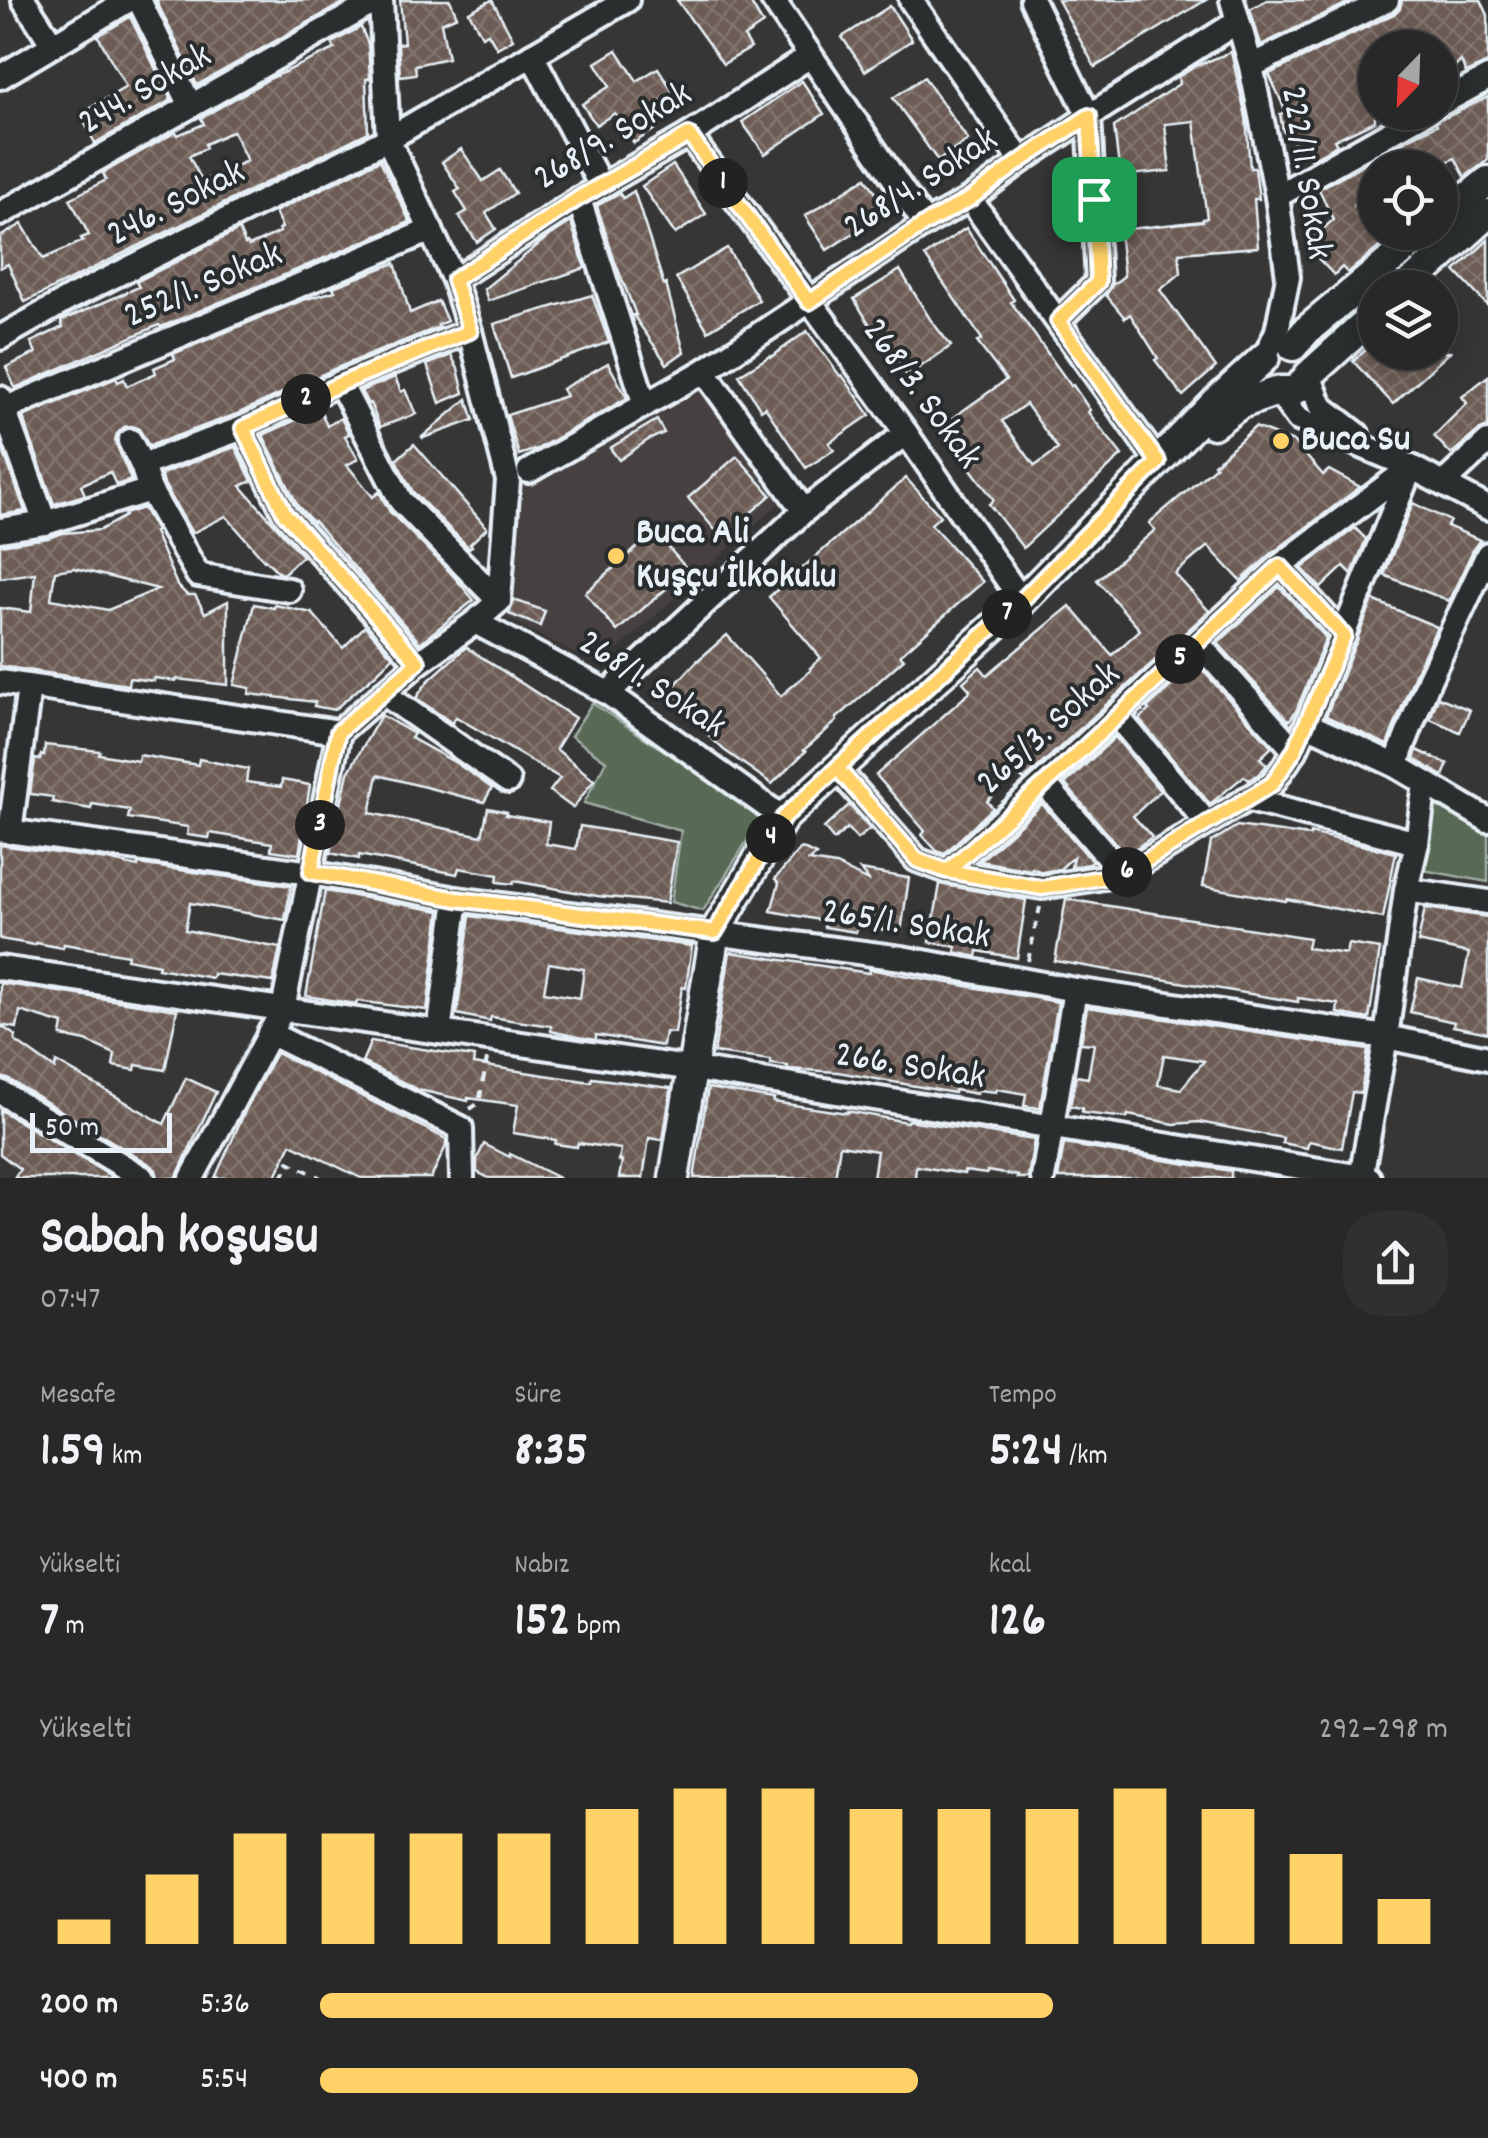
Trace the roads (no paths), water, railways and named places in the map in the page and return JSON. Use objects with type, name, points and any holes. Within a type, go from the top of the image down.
[{"type":"main road","points":[[1458,205],[1488,181]]},
{"type":"main road","points":[[1426,270],[1488,214]]},
{"type":"main road","points":[[674,1178],[715,932],[783,818],[1022,600],[1216,402],[1277,346],[1403,250]]},
{"type":"main road","points":[[1158,462],[1240,404],[1299,388],[1358,330]]},
{"type":"main road","points":[[1298,333],[1308,375]]},
{"type":"main road","points":[[1265,357],[1265,380],[1278,392]]},
{"type":"street","points":[[24,0],[54,45]]},
{"type":"street","points":[[0,77],[128,0]]},
{"type":"street","points":[[139,0],[191,106]]},
{"type":"street","points":[[192,1178],[283,1009],[338,732],[418,662],[499,601],[508,480],[454,280],[388,138],[380,0]]},
{"type":"street","name":"244. Sokak","points":[[0,214],[380,0]]},
{"type":"street","name":"246. Sokak","points":[[0,338],[72,297],[388,138],[627,0]]},
{"type":"street","points":[[774,0],[925,224]]},
{"type":"street","points":[[911,0],[1021,161]]},
{"type":"street","points":[[1032,0],[1089,116],[1098,282],[1058,321]]},
{"type":"street","points":[[1252,66],[1387,0]]},
{"type":"street","name":"268/4. Sokak","points":[[530,470],[704,371],[925,224],[970,199],[1235,11]]},
{"type":"street","name":"222/11. Sokak","points":[[1235,11],[1252,66],[1278,196],[1288,277],[1277,331],[1265,357]]},
{"type":"street","points":[[532,55],[601,186]]},
{"type":"street","name":"268/9. Sokak","points":[[454,280],[810,56]]},
{"type":"street","points":[[1458,94],[1488,78]]},
{"type":"street","points":[[1278,196],[1394,130]]},
{"type":"street","name":"268/3. Sokak","points":[[689,135],[1022,600]]},
{"type":"street","points":[[579,198],[645,405]]},
{"type":"street","points":[[970,199],[1158,462]]},
{"type":"street","name":"252/1. Sokak","points":[[2,403],[431,230]]},
{"type":"street","points":[[1288,277],[1298,333]]},
{"type":"street","points":[[142,465],[243,428],[470,331]]},
{"type":"street","points":[[704,371],[804,511]]},
{"type":"street","points":[[1308,375],[1322,406],[1383,454]]},
{"type":"street","points":[[340,384],[401,501],[499,601]]},
{"type":"street","points":[[1278,392],[1298,419],[1412,467],[1488,508]]},
{"type":"street","points":[[2,403],[45,523]]},
{"type":"street","points":[[243,428],[285,514],[418,662]]},
{"type":"street","points":[[608,692],[804,511],[906,433]]},
{"type":"street","points":[[130,442],[150,490],[198,574],[290,590]]},
{"type":"street","points":[[1443,484],[1488,442]]},
{"type":"street","points":[[837,768],[917,860],[947,871],[1042,888],[1124,874],[1272,784],[1307,724],[1412,467]]},
{"type":"street","name":"265/3. Sokak","points":[[947,871],[1280,566],[1412,467]]},
{"type":"street","points":[[0,530],[45,523],[150,490]]},
{"type":"street","points":[[1397,766],[1429,680],[1488,554]]},
{"type":"street","points":[[1280,566],[1344,636]]},
{"type":"street","name":"268/1. Sokak","points":[[475,622],[608,692],[783,818]]},
{"type":"street","points":[[1198,643],[1294,751]]},
{"type":"street","points":[[0,682],[338,732]]},
{"type":"street","points":[[5,831],[28,687]]},
{"type":"street","points":[[383,693],[508,781]]},
{"type":"street","points":[[1117,716],[1207,823]]},
{"type":"street","points":[[1307,724],[1397,766],[1486,815]]},
{"type":"street","points":[[1364,1178],[1425,783]]},
{"type":"street","points":[[1045,784],[1124,874]]},
{"type":"street","points":[[1246,800],[1416,843]]},
{"type":"street","name":"265/1. Sokak","points":[[5,831],[311,872],[457,899],[902,958],[1075,990],[1386,1037],[1488,1058]]},
{"type":"street","points":[[1406,890],[1488,902]]},
{"type":"street","points":[[439,1032],[457,899]]},
{"type":"street","name":"266. Sokak","points":[[0,968],[694,1070],[1364,1178]]},
{"type":"street","points":[[1042,1178],[1075,990]]},
{"type":"street","points":[[269,1033],[460,1128],[462,1178]]},
{"type":"street","points":[[0,1092],[143,1178]]},
{"type":"place","name":"Buca Su","points":[[1281,441]]},
{"type":"place","name":"Buca Ali Kuşçu İlkokulu","points":[[616,556]]}]
